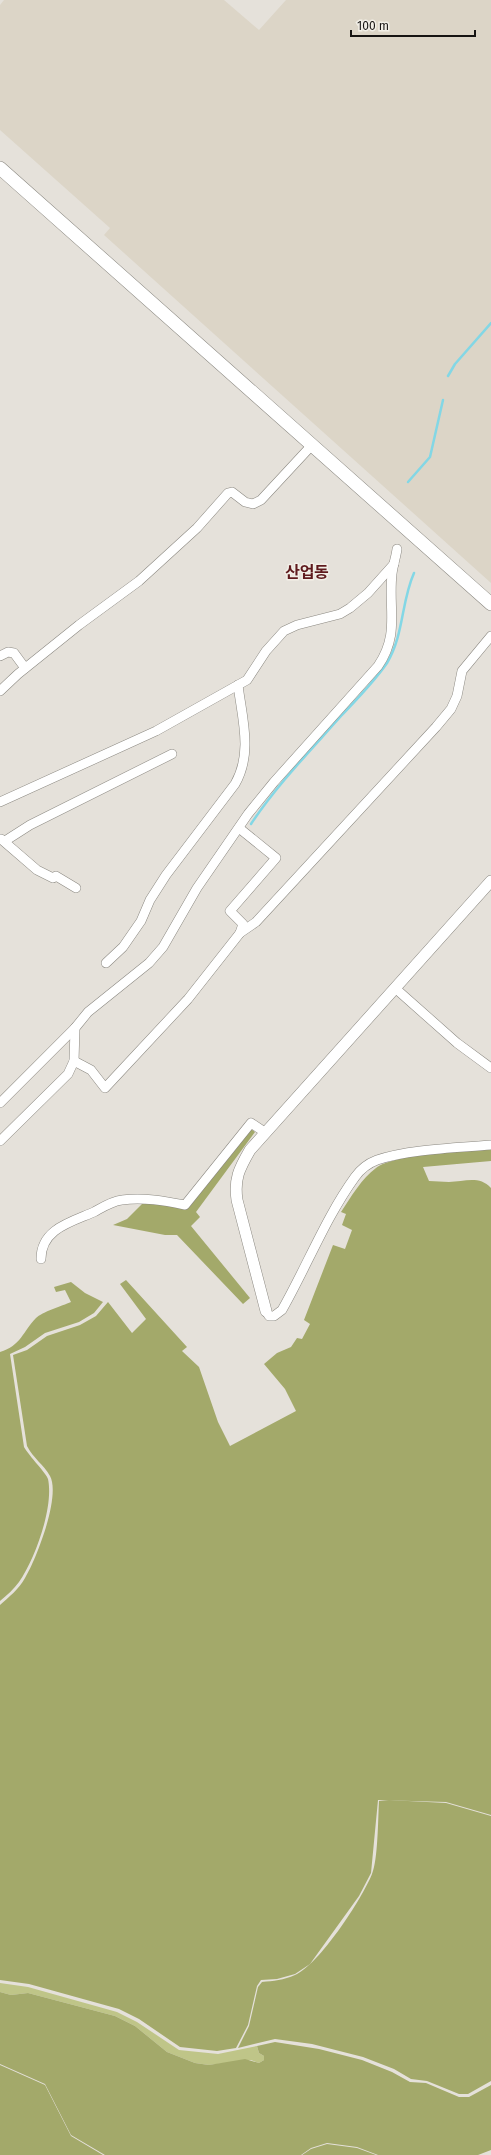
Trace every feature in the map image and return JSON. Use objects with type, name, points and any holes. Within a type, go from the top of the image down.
[{"type":"main road","points":[[0,168],[491,604]]},
{"type":"street","points":[[0,691],[25,668],[145,576],[197,528],[228,493],[232,492],[245,502],[253,504],[261,500],[312,445]]},
{"type":"street","points":[[0,1104],[75,1028],[88,1012],[149,963],[163,947],[197,888],[239,828],[274,782],[387,654],[392,634],[392,573],[398,549]]},
{"type":"street","points":[[0,802],[156,731],[238,685],[252,674],[266,651],[284,631],[296,625],[340,614],[350,608],[368,593],[394,563]]},
{"type":"street","points":[[74,1062],[91,1070],[105,1088],[188,999],[240,933],[256,922],[436,727],[451,709],[457,696],[462,671],[491,636]]},
{"type":"street","points":[[0,656],[8,652],[14,653],[25,668]]},
{"type":"street","points":[[106,963],[123,947],[141,922],[150,900],[166,874],[235,784],[243,771],[246,749],[238,685]]},
{"type":"street","points":[[76,888],[56,876],[53,878],[37,870],[3,840],[172,754]]},
{"type":"street","points":[[239,828],[276,858],[230,911],[243,924],[240,933]]},
{"type":"street","points":[[491,881],[250,1150],[243,1163],[235,1185],[237,1200],[266,1311],[269,1316],[274,1316],[282,1310],[340,1202],[356,1176],[364,1168],[377,1161],[402,1155],[491,1145]]},
{"type":"street","points":[[395,988],[440,1028],[491,1068]]},
{"type":"street","points":[[0,1141],[68,1074],[74,1062],[75,1028]]},
{"type":"street","points":[[41,1259],[43,1244],[57,1228],[112,1202],[136,1198],[186,1205],[251,1123],[266,1133]]},
{"type":"shaded area","points":[[4,0],[224,0],[259,30],[286,0],[491,0],[491,583],[104,235],[110,228],[0,130],[0,5]]},
{"type":"green space","points":[[251,1129],[255,1132],[196,1212],[200,1217],[191,1226],[250,1298],[243,1304],[177,1235],[165,1235],[113,1225],[127,1219],[144,1202],[186,1208]]},
{"type":"green space","points":[[491,1148],[491,1161],[423,1167],[429,1181],[449,1182],[476,1180],[491,1188],[491,1815],[446,1802],[378,1800],[371,1873],[359,1896],[310,1964],[295,1974],[277,1979],[261,1980],[257,1986],[248,2025],[236,2048],[217,2051],[180,2047],[139,2019],[119,2009],[29,1984],[0,1980],[0,1605],[20,1586],[30,1569],[46,1528],[50,1512],[53,1485],[45,1468],[27,1446],[13,1355],[27,1350],[47,1336],[80,1325],[96,1316],[108,1302],[132,1333],[146,1319],[120,1284],[126,1280],[187,1347],[182,1351],[199,1367],[218,1422],[230,1446],[296,1411],[285,1389],[264,1364],[277,1353],[291,1347],[297,1338],[302,1339],[310,1324],[304,1320],[333,1245],[345,1249],[352,1230],[342,1225],[346,1214],[341,1212],[366,1177],[376,1168],[385,1163],[398,1159]]},
{"type":"green space","points":[[71,1282],[85,1293],[103,1302],[94,1313],[79,1322],[45,1333],[25,1347],[10,1354],[24,1447],[47,1477],[49,1491],[46,1518],[37,1547],[17,1585],[0,1601],[0,1352],[13,1346],[36,1318],[47,1311],[71,1302],[65,1290],[56,1292],[54,1287]]},
{"type":"green space","points":[[389,1800],[446,1803],[491,1816],[491,2081],[468,2094],[459,2094],[427,2081],[411,2079],[394,2069],[363,2057],[312,2044],[275,2039],[238,2048],[249,2026],[258,1987],[262,1982],[287,1978],[305,1969],[316,1959],[350,1914],[367,1885],[374,1868],[377,1849],[379,1801]]},
{"type":"green space","points":[[0,1983],[28,1987],[117,2012],[137,2022],[179,2050],[218,2054],[257,2046],[259,2053],[264,2056],[264,2060],[259,2063],[251,2060],[209,2065],[195,2063],[167,2052],[135,2026],[115,2016],[28,1993],[11,1995],[0,1992]]},
{"type":"green space","points":[[0,1992],[11,1995],[28,1993],[115,2016],[135,2026],[167,2052],[195,2063],[209,2065],[245,2059],[259,2063],[264,2060],[264,2056],[259,2053],[257,2046],[275,2042],[319,2049],[362,2060],[392,2072],[410,2082],[426,2083],[459,2097],[469,2097],[491,2085],[491,2150],[478,2155],[378,2155],[357,2147],[327,2143],[311,2148],[301,2155],[105,2155],[71,2135],[45,2084],[0,2064]]},
{"type":"green space","points":[[0,2065],[45,2085],[71,2136],[103,2155],[0,2155]]},
{"type":"green space","points":[[327,2144],[357,2148],[376,2155],[302,2155],[311,2149]]},
{"type":"waterway","points":[[448,376],[455,364],[491,323]]},
{"type":"waterway","points":[[408,482],[430,457],[443,400]]},
{"type":"waterway","points":[[251,824],[283,782],[371,684],[387,663],[397,641],[407,595],[414,573]]},
{"type":"district","name":"산업동","points":[[307,572]]}]
